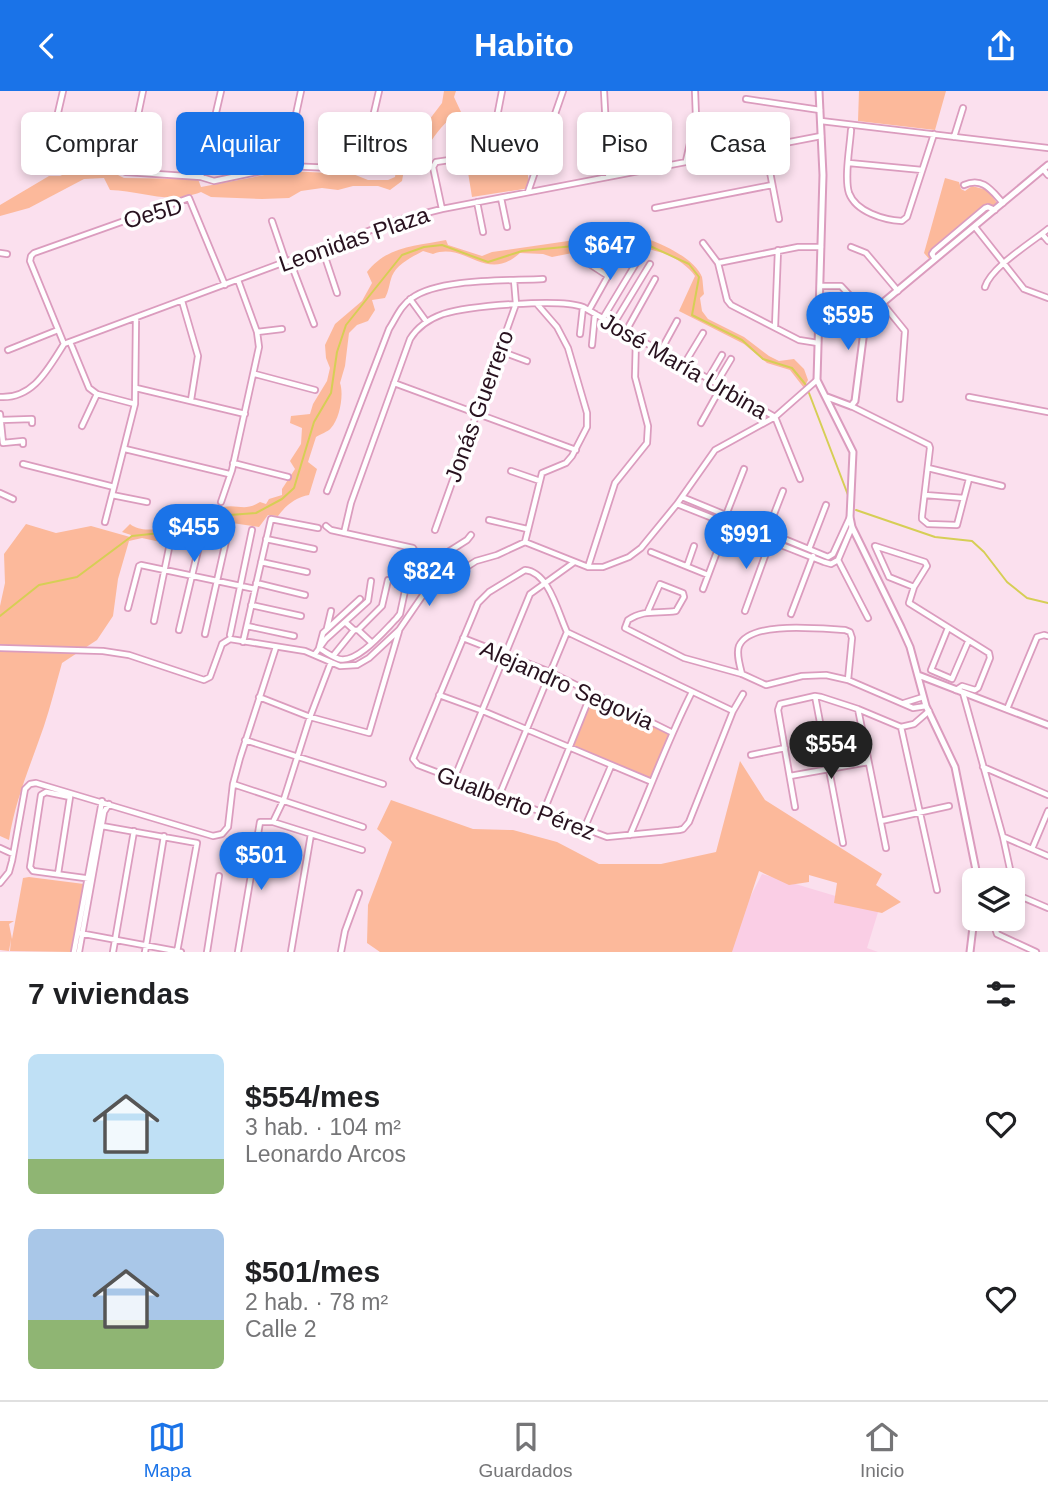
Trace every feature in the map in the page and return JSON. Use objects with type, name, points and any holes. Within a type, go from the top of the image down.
[{"type":"street","points":[[58,112],[63,91]]},
{"type":"street","points":[[139,112],[144,91]]},
{"type":"street","points":[[201,177],[221,91]]},
{"type":"street","points":[[297,112],[301,91]]},
{"type":"street","points":[[374,112],[379,91]]},
{"type":"street","points":[[498,112],[502,91]]},
{"type":"street","points":[[556,112],[563,91]]},
{"type":"street","points":[[604,91],[605,112]]},
{"type":"street","points":[[695,91],[696,112]]},
{"type":"street","points":[[818,91],[824,175],[817,380],[853,452],[850,517],[852,527],[901,627],[923,697],[955,767],[976,868]]},
{"type":"street","points":[[746,99],[820,110]]},
{"type":"street","points":[[954,137],[963,108]]},
{"type":"street","points":[[821,121],[1048,148]]},
{"type":"street","points":[[850,130],[848,184],[852,197],[881,219],[902,221],[907,217],[934,134]]},
{"type":"street","name":"Leonidas Plaza","points":[[790,141],[822,135]]},
{"type":"street","points":[[442,209],[433,164],[446,161]]},
{"type":"street","name":"Leonidas Plaza","points":[[672,164],[686,161]]},
{"type":"street","points":[[849,163],[922,170]]},
{"type":"street","points":[[851,406],[857,392],[864,326],[868,315],[1046,170]]},
{"type":"street","points":[[162,174],[201,177],[214,181],[242,175]]},
{"type":"street","points":[[528,192],[534,175]]},
{"type":"street","name":"Leonidas Plaza","points":[[64,344],[398,220],[617,175]]},
{"type":"street","points":[[770,175],[779,219]]},
{"type":"street","points":[[964,185],[971,182],[987,185],[1003,203]]},
{"type":"street","points":[[654,208],[772,185]]},
{"type":"street","name":"Oe5D","points":[[58,330],[30,256],[189,198],[225,285]]},
{"type":"street","points":[[501,198],[507,227]]},
{"type":"street","points":[[477,202],[483,232]]},
{"type":"street","points":[[936,260],[932,254],[936,248],[986,207],[995,210]]},
{"type":"street","points":[[272,221],[314,324]]},
{"type":"street","points":[[975,227],[1026,290],[1048,298]]},
{"type":"street","points":[[985,286],[987,280],[1048,229]]},
{"type":"street","points":[[1042,234],[1048,241]]},
{"type":"street","points":[[703,243],[718,263],[731,305],[799,340],[818,343]]},
{"type":"street","points":[[718,263],[778,250],[821,247]]},
{"type":"street","points":[[851,247],[866,253],[898,291]]},
{"type":"street","points":[[322,248],[337,293]]},
{"type":"street","points":[[775,327],[778,250]]},
{"type":"street","points":[[0,253],[7,254]]},
{"type":"street","points":[[603,318],[638,260]]},
{"type":"street","points":[[613,325],[650,264]]},
{"type":"street","points":[[589,310],[608,277],[591,265]]},
{"type":"street","points":[[327,491],[389,329],[410,299],[443,285],[543,279]]},
{"type":"street","points":[[626,331],[655,279]]},
{"type":"street","points":[[221,502],[233,463],[259,347],[257,332],[238,280]]},
{"type":"street","name":"Jonás Guerrero","points":[[435,530],[516,304],[514,281]]},
{"type":"street","points":[[820,286],[843,288],[868,315]]},
{"type":"street","points":[[344,533],[351,503],[410,339],[426,321],[410,299]]},
{"type":"street","points":[[182,301],[198,356],[191,400]]},
{"type":"street","name":"José María Urbina","points":[[426,321],[455,311],[516,304],[572,304],[583,307],[775,417],[800,479]]},
{"type":"street","points":[[524,543],[544,472],[566,463],[587,427],[586,408],[568,348],[558,329],[537,304]]},
{"type":"street","points":[[883,304],[905,331],[900,400]]},
{"type":"street","points":[[580,334],[583,307]]},
{"type":"street","points":[[592,345],[595,314]]},
{"type":"street","points":[[105,522],[112,495],[111,486],[125,449],[135,404],[136,318]]},
{"type":"street","points":[[660,352],[677,321]]},
{"type":"street","points":[[257,332],[282,329]]},
{"type":"street","points":[[0,397],[17,396],[29,390],[46,373],[64,344],[58,330],[8,350]]},
{"type":"street","points":[[683,366],[703,333]]},
{"type":"street","points":[[588,568],[615,483],[647,443],[648,426],[635,377],[636,338]]},
{"type":"street","points":[[71,342],[89,388],[96,394],[135,404]]},
{"type":"street","points":[[500,351],[527,361]]},
{"type":"street","points":[[708,379],[722,355]]},
{"type":"street","points":[[701,423],[731,359]]},
{"type":"street","points":[[254,374],[315,390]]},
{"type":"street","points":[[319,648],[340,666],[357,665],[369,658],[399,630],[423,595],[476,561],[524,543],[588,568],[610,566],[629,557],[641,548],[677,504],[715,450],[775,417],[817,380]]},
{"type":"street","points":[[394,383],[576,450]]},
{"type":"street","points":[[136,388],[245,414]]},
{"type":"street","points":[[82,426],[96,394]]},
{"type":"street","points":[[826,396],[929,445],[922,519],[928,524],[957,525],[969,478]]},
{"type":"street","points":[[969,397],[1048,412]]},
{"type":"street","points":[[0,414],[3,443],[23,441],[23,444]]},
{"type":"street","points":[[1,420],[32,419],[32,423]]},
{"type":"street","points":[[125,449],[229,474]]},
{"type":"street","points":[[233,463],[288,477]]},
{"type":"street","points":[[23,464],[111,486]]},
{"type":"street","points":[[928,468],[1002,486]]},
{"type":"street","points":[[703,589],[728,524],[728,516],[744,469]]},
{"type":"street","points":[[511,471],[540,481]]},
{"type":"street","points":[[745,611],[771,541],[770,533],[783,491]]},
{"type":"street","points":[[0,493],[13,499]]},
{"type":"street","points":[[112,495],[146,502]]},
{"type":"street","points":[[925,495],[964,498]]},
{"type":"street","points":[[682,497],[828,557],[832,556],[850,517]]},
{"type":"street","points":[[677,504],[828,563],[838,560]]},
{"type":"street","points":[[791,614],[812,557],[826,505]]},
{"type":"street","points":[[243,642],[270,523],[275,519],[318,528]]},
{"type":"street","points":[[489,520],[527,529]]},
{"type":"street","points":[[326,526],[330,530],[413,548],[424,566]]},
{"type":"street","points":[[838,560],[852,527]]},
{"type":"street","points":[[230,635],[253,530]]},
{"type":"street","points":[[205,634],[228,532]]},
{"type":"street","points":[[415,573],[471,535]]},
{"type":"street","points":[[267,539],[314,549]]},
{"type":"street","points":[[179,630],[200,542]]},
{"type":"street","points":[[687,566],[694,546]]},
{"type":"street","points":[[914,587],[889,577],[875,546],[927,564],[909,599],[913,607],[989,653],[990,658],[977,689],[962,686],[956,690]]},
{"type":"street","points":[[154,621],[169,548]]},
{"type":"street","points":[[651,552],[708,575]]},
{"type":"street","points":[[838,560],[868,618]]},
{"type":"street","points":[[261,562],[307,572]]},
{"type":"street","points":[[454,779],[530,594],[573,563]]},
{"type":"street","points":[[128,608],[139,566],[255,590]]},
{"type":"street","points":[[652,782],[439,695],[478,603],[489,592],[525,570],[531,571],[545,582],[567,632],[733,712]]},
{"type":"street","points":[[273,822],[284,799],[332,659],[356,630],[382,606],[388,580]]},
{"type":"street","points":[[315,654],[368,601],[372,581]]},
{"type":"street","points":[[256,583],[305,595]]},
{"type":"street","points":[[648,611],[660,584],[683,593],[684,597],[676,611],[648,611],[628,620],[625,628],[684,658],[742,674],[769,685],[802,675],[826,675],[848,680],[915,708],[928,708]]},
{"type":"street","points":[[0,647],[103,651],[130,655],[204,680],[210,677],[222,644],[230,639],[332,659],[350,658],[372,643],[398,618],[406,586]]},
{"type":"street","points":[[319,648],[322,635],[327,629],[360,599]]},
{"type":"street","points":[[251,605],[300,616]]},
{"type":"street","points":[[327,629],[331,611]]},
{"type":"street","points":[[345,622],[372,643]]},
{"type":"street","points":[[247,626],[294,636]]},
{"type":"street","points":[[948,628],[931,670],[949,679],[954,678],[968,642]]},
{"type":"street","points":[[742,674],[738,649],[751,634],[780,629],[845,630],[850,632],[852,638],[848,680]]},
{"type":"street","points":[[259,697],[310,717],[369,733],[399,630]]},
{"type":"street","points":[[499,797],[567,632]]},
{"type":"street","points":[[1007,710],[1035,641],[1039,636],[1048,636]]},
{"type":"street","name":"Alejandro Segovia","points":[[463,638],[550,672],[671,732]]},
{"type":"street","points":[[0,883],[9,872],[25,789],[30,784],[36,783],[102,801],[213,836],[222,834],[228,827],[233,784],[245,740],[276,647]]},
{"type":"street","points":[[918,675],[1048,725]]},
{"type":"street","points":[[630,835],[671,732],[692,692]]},
{"type":"street","points":[[963,693],[1010,868]]},
{"type":"street","points":[[543,813],[592,694]]},
{"type":"street","name":"Gualberto Pérez","points":[[439,695],[413,759],[418,765],[607,838],[679,830],[686,826],[743,694]]},
{"type":"street","points":[[795,807],[778,710],[782,703],[815,696],[858,709],[901,727],[914,724],[928,708]]},
{"type":"street","points":[[815,696],[844,843]]},
{"type":"street","points":[[903,703],[923,697]]},
{"type":"street","points":[[858,709],[887,848]]},
{"type":"street","points":[[901,727],[937,890]]},
{"type":"street","points":[[245,740],[383,785]]},
{"type":"street","points":[[751,755],[785,747]]},
{"type":"street","points":[[790,776],[868,762]]},
{"type":"street","points":[[584,829],[611,766]]},
{"type":"street","points":[[982,767],[1048,796]]},
{"type":"street","points":[[233,784],[363,827]]},
{"type":"street","points":[[58,874],[70,797],[43,793],[30,867],[33,871],[89,879]]},
{"type":"street","points":[[76,952],[102,801]]},
{"type":"street","points":[[89,879],[104,813],[109,804]]},
{"type":"street","points":[[881,821],[949,806]]},
{"type":"street","points":[[1032,849],[1048,811]]},
{"type":"street","points":[[238,952],[260,822],[273,822],[362,850]]},
{"type":"street","points":[[80,933],[179,952],[197,843],[102,826]]},
{"type":"street","points":[[113,952],[134,831]]},
{"type":"street","points":[[291,952],[312,834]]},
{"type":"street","points":[[145,952],[164,836]]},
{"type":"street","points":[[1003,837],[1048,856]]},
{"type":"street","points":[[0,848],[13,854]]},
{"type":"street","points":[[207,952],[219,876]]},
{"type":"street","points":[[341,952],[345,931],[359,893]]},
{"type":"street","points":[[1025,898],[1048,908]]},
{"type":"street","points":[[970,952],[972,931]]},
{"type":"street","points":[[995,931],[1036,952]]},
{"type":"shaded area","points":[[444,91],[456,91],[454,97],[461,112],[446,112],[446,122],[432,140],[432,116],[442,103]]},
{"type":"shaded area","points":[[859,91],[946,91],[935,130],[858,121]]},
{"type":"shaded area","points":[[304,172],[318,172],[318,175],[356,175],[368,180],[388,180],[403,175],[402,181],[390,190],[378,186],[353,186],[338,190],[322,188],[301,191],[289,198],[262,199],[211,197],[201,192],[189,196],[167,197],[110,190],[104,178],[84,179],[29,208],[0,216],[0,205],[49,176],[118,175],[124,178],[198,179],[201,187],[265,175],[304,175]]},
{"type":"shaded area","points":[[468,175],[528,175],[530,188],[472,197]]},
{"type":"shaded area","points":[[945,178],[959,182],[961,189],[965,191],[972,186],[987,190],[998,204],[930,260],[924,253]]},
{"type":"shaded area","points":[[637,236],[654,241],[692,263],[702,277],[704,294],[700,298],[702,311],[708,319],[744,337],[779,361],[794,359],[804,369],[808,380],[804,388],[790,370],[767,363],[744,344],[679,311],[695,276],[677,259],[637,243],[552,257],[520,253],[497,264],[486,264],[445,251],[433,254],[423,251],[414,256],[394,272],[385,298],[372,300],[375,310],[368,321],[357,325],[349,333],[340,383],[342,393],[339,412],[331,428],[316,437],[308,462],[317,469],[309,495],[291,503],[278,516],[268,515],[259,527],[232,523],[165,543],[142,538],[129,541],[118,579],[113,616],[97,640],[62,663],[47,718],[19,796],[9,840],[0,836],[0,606],[5,583],[4,554],[26,524],[56,533],[91,526],[130,537],[131,535],[122,532],[130,524],[140,529],[163,528],[223,507],[245,507],[260,502],[266,504],[269,499],[282,495],[282,489],[295,469],[290,461],[301,444],[302,428],[290,423],[291,416],[310,414],[327,381],[330,368],[325,345],[335,324],[362,301],[372,283],[367,272],[375,263],[393,252],[446,240],[448,245],[482,256],[492,252],[575,240]]},
{"type":"shaded area","points":[[591,694],[671,732],[652,779],[568,747]]},
{"type":"shaded area","points":[[740,761],[765,800],[882,874],[876,885],[901,902],[882,913],[834,903],[837,883],[809,875],[809,882],[789,885],[759,871],[732,952],[380,952],[367,943],[368,905],[392,842],[377,829],[391,800],[473,829],[513,830],[557,842],[599,864],[661,864],[716,852]]},
{"type":"shaded area","points":[[762,874],[879,909],[867,948],[878,952],[726,952],[737,923]]},
{"type":"shaded area","points":[[23,878],[84,884],[72,952],[10,951],[11,939],[9,951],[0,950],[0,921],[14,921],[9,924],[12,939]]},
{"type":"waterway","points":[[0,616],[39,585],[77,577],[132,536],[179,531],[203,517],[256,513],[282,499],[294,488],[314,422],[331,393],[337,352],[346,325],[402,255],[424,247],[442,245],[488,262],[522,251],[637,240],[689,264],[699,277],[692,315],[742,340],[763,359],[792,368],[806,385]]},
{"type":"waterway","points":[[809,393],[848,495]]},
{"type":"waterway","points":[[856,510],[935,537],[972,541],[1007,582],[1027,598],[1048,603]]}]
